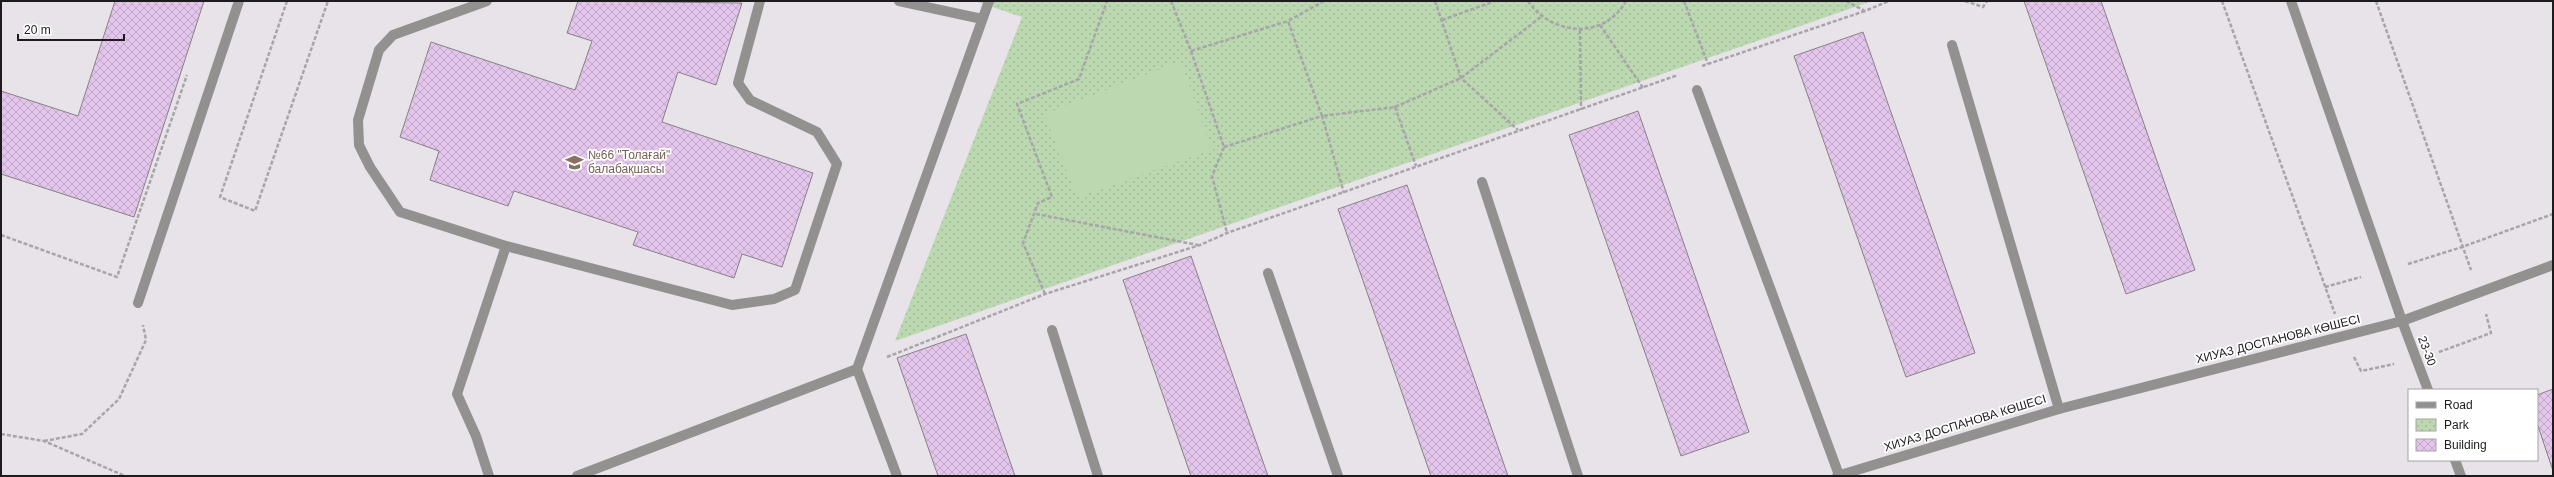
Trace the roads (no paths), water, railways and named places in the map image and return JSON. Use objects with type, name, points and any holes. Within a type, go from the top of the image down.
[{"type":"street","points":[[138,303],[240,1]]},
{"type":"street","points":[[487,1],[393,35],[379,50],[358,120],[359,145],[370,167],[400,212],[506,246],[732,305],[774,300],[795,290],[837,164],[817,132],[750,100],[738,83],[760,1]]},
{"type":"street","points":[[899,1],[982,19]]},
{"type":"street","points":[[897,476],[856,369],[989,1]]},
{"type":"street","points":[[2291,1],[2402,321]]},
{"type":"street","points":[[1952,45],[2059,408]]},
{"type":"street","points":[[1697,90],[1838,476]]},
{"type":"street","points":[[1482,182],[1578,476]]},
{"type":"street","points":[[489,476],[476,436],[457,394],[506,246]]},
{"type":"street","name":"ХИУАЗ ДОСПАНОВА КӨШЕСІ","points":[[1838,476],[2059,408],[2402,321],[2553,265]]},
{"type":"street","points":[[1268,273],[1338,476]]},
{"type":"street","name":"23-30","points":[[2402,321],[2428,389]]},
{"type":"street","points":[[1052,330],[1098,476]]},
{"type":"street","points":[[577,476],[856,369]]},
{"type":"street","points":[[2455,461],[2461,476]]},
{"type":"place","name":"№66 \"Толағай\" балабақшасы","points":[[575,162]]}]
